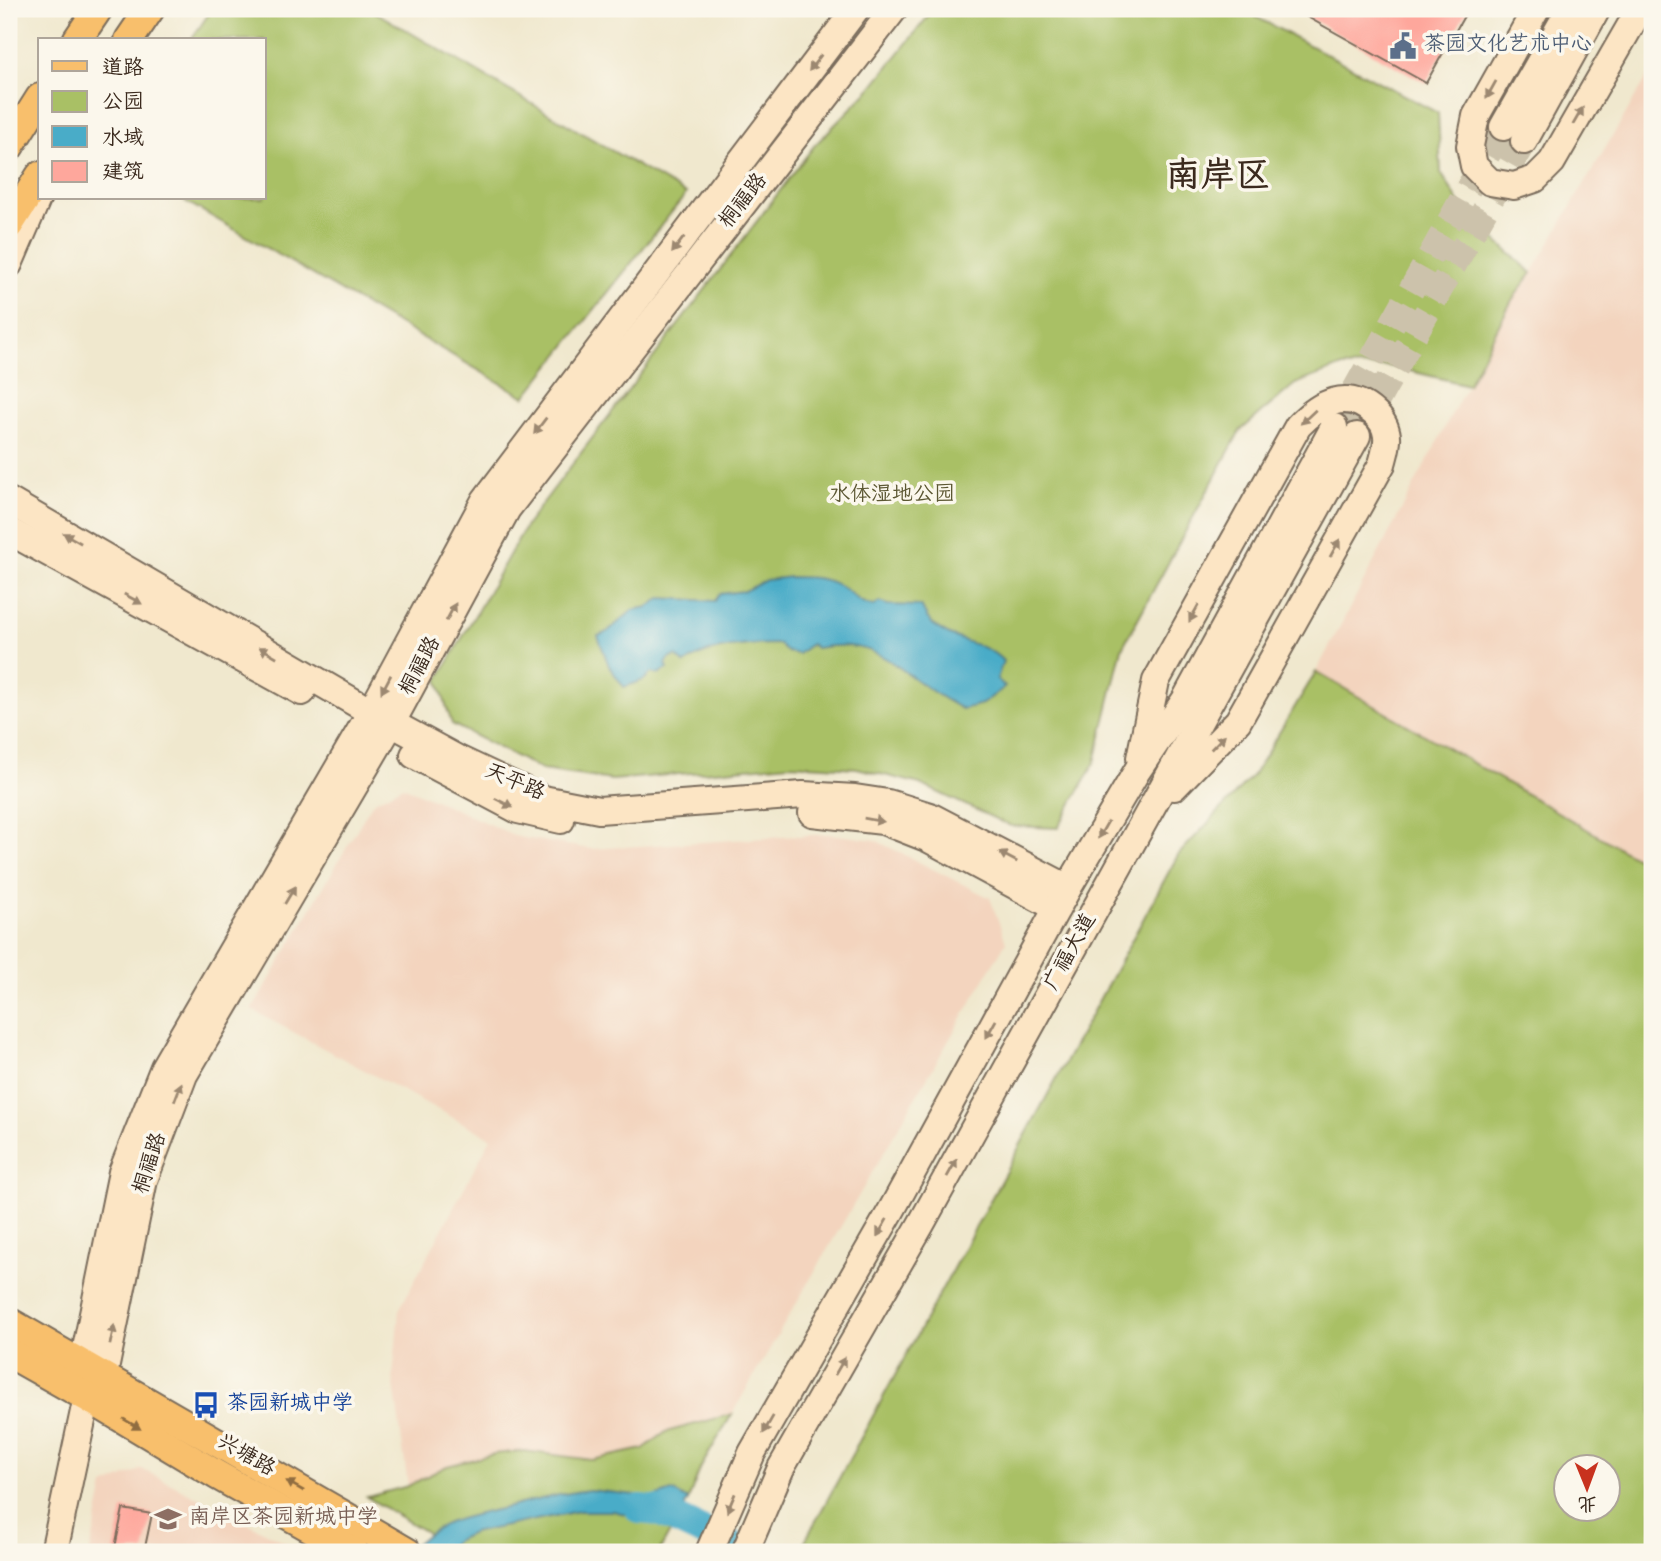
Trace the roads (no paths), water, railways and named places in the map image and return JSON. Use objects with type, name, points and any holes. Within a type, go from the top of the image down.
[{"type":"main road","points":[[79,38],[98,9]]},
{"type":"main road","points":[[130,38],[150,9]]},
{"type":"main road","name":"桐福路","points":[[377,724],[485,500],[856,9]]},
{"type":"main road","name":"桐福路","points":[[54,1552],[91,1378],[144,1180],[184,1075],[377,724],[507,509],[894,9]]},
{"type":"main road","points":[[1536,9],[1476,116],[1469,146],[1474,166],[1490,182],[1514,186],[1535,179],[1552,162],[1640,9]]},
{"type":"main road","points":[[1570,9],[1514,134],[1597,9]]},
{"type":"main road","points":[[13,138],[38,101]]},
{"type":"main road","points":[[9,225],[38,179]]},
{"type":"main road","points":[[9,264],[38,197]]},
{"type":"main road","points":[[1137,771],[1156,681],[1298,426],[1314,410],[1338,400],[1363,402],[1381,419],[1388,438],[1382,464],[1238,721],[1153,808]]},
{"type":"main road","name":"广福大道","points":[[709,1552],[752,1453],[891,1211],[1063,898],[1137,771],[1185,700],[1346,431],[1153,808],[782,1468],[745,1552]]},
{"type":"main road","name":"天平路","points":[[9,501],[377,724],[446,774],[518,810],[570,822],[619,825],[791,813],[833,814],[883,821],[1063,898]]},
{"type":"main road","name":"天平路","points":[[9,531],[377,724]]},
{"type":"main road","name":"兴塘路","points":[[9,1322],[91,1378],[217,1475],[349,1539],[407,1552]]},
{"type":"main road","name":"兴塘路","points":[[9,1353],[91,1378]]},
{"type":"water","points":[[790,577],[832,582],[869,605],[874,606],[879,602],[888,605],[921,606],[938,628],[986,649],[1003,661],[997,679],[1005,687],[982,704],[962,709],[877,654],[851,646],[816,648],[811,644],[798,654],[787,652],[779,644],[743,646],[705,653],[685,664],[676,656],[669,659],[666,664],[668,669],[658,674],[651,673],[644,680],[624,687],[609,666],[598,636],[607,632],[633,610],[648,607],[661,598],[715,601],[719,594],[744,591],[766,580]]},
{"type":"water","points":[[590,1490],[654,1497],[672,1491],[688,1500],[673,1528],[657,1519],[613,1511],[579,1511],[472,1533],[457,1540],[443,1552],[408,1552],[429,1533],[452,1521]]},
{"type":"waterway","points":[[640,1509],[659,1511],[746,1552]]},
{"type":"tunnel","points":[[1334,427],[1503,127]]},
{"type":"tunnel","points":[[1357,436],[1524,141]]},
{"type":"place","name":"茶园文化艺术中心","points":[[1403,46]]},
{"type":"place","name":"茶园新城中学","points":[[206,1405]]},
{"type":"place","name":"南岸区茶园新城中学","points":[[168,1519]]},
{"type":"district","name":"南岸区","points":[[1218,179]]},
{"type":"park label","name":"水体湿地公园","points":[[892,496]]}]
